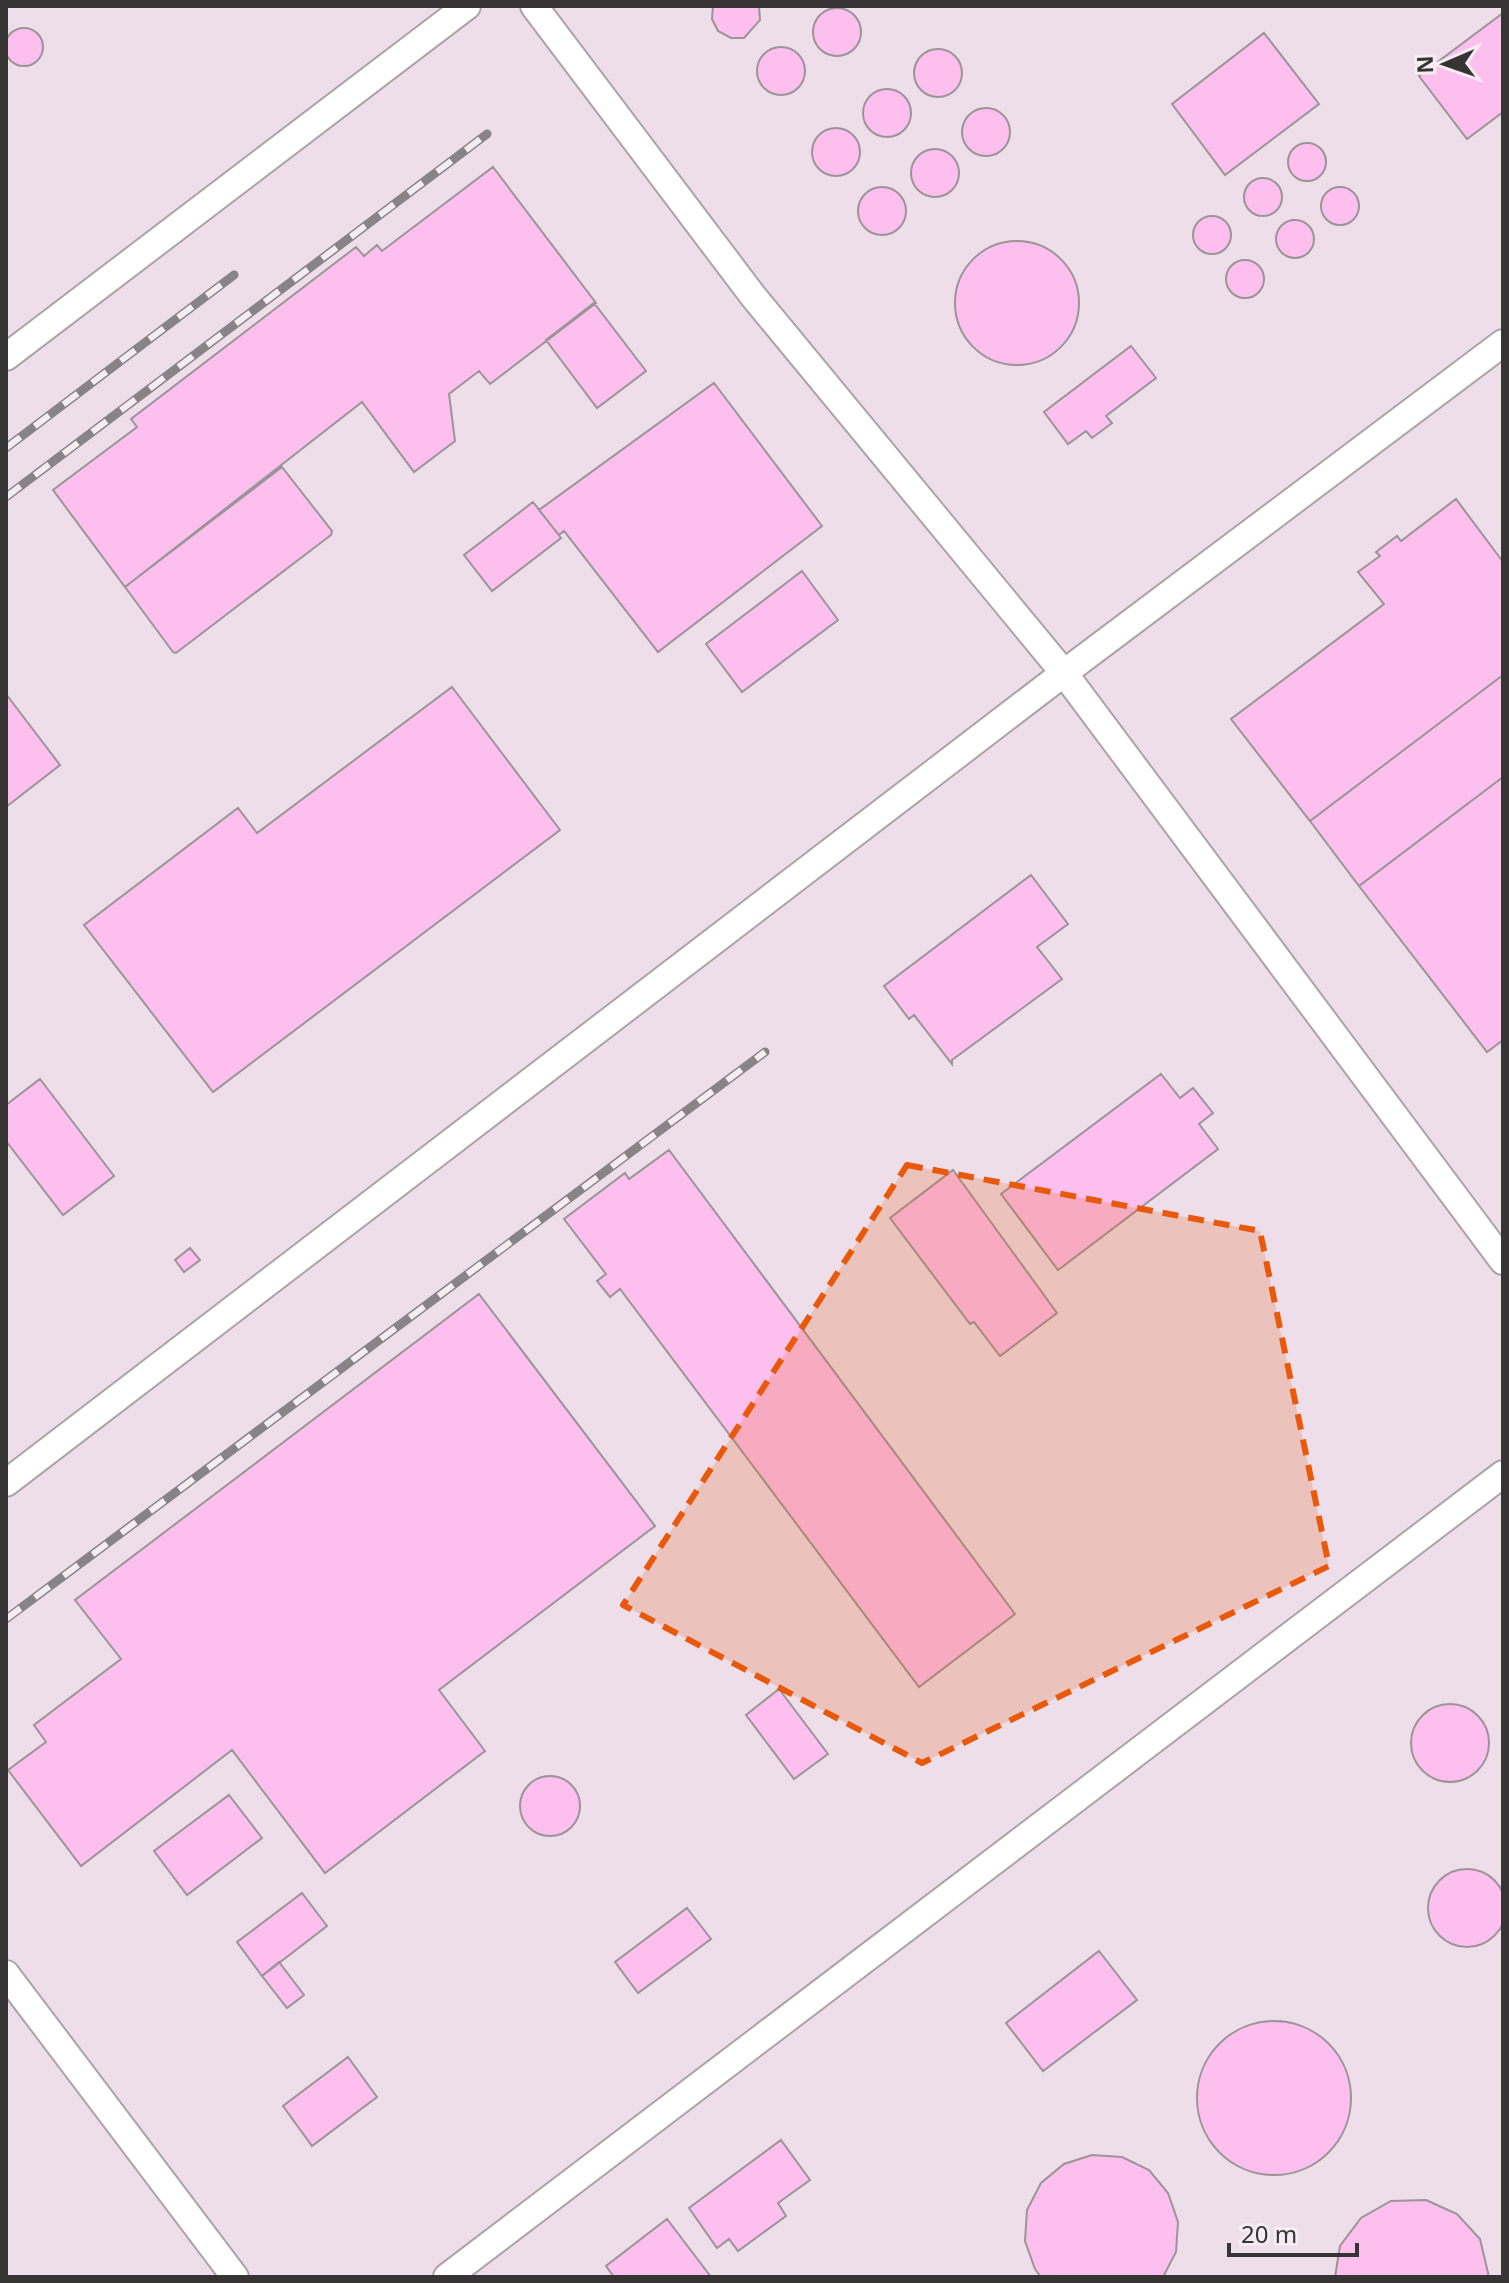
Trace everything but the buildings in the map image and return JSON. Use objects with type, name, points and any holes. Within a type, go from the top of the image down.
[{"type":"lane","points":[[6,357],[467,6]]},
{"type":"lane","points":[[534,6],[753,296],[1064,673],[1503,1261]]},
{"type":"lane","points":[[6,1483],[1064,673],[1503,343]]},
{"type":"lane","points":[[447,2277],[1503,1474]]},
{"type":"lane","points":[[6,1974],[235,2277]]},
{"type":"highlighted area","points":[[907,1165],[1260,1231],[1329,1566],[922,1763],[623,1605]]},
{"type":"shaded area","points":[[6,6],[1503,6],[1503,2277],[6,2277]]},
{"type":"railway","points":[[6,497],[487,134]]},
{"type":"railway","points":[[6,448],[234,275]]},
{"type":"railway","points":[[6,1619],[765,1052]]}]
